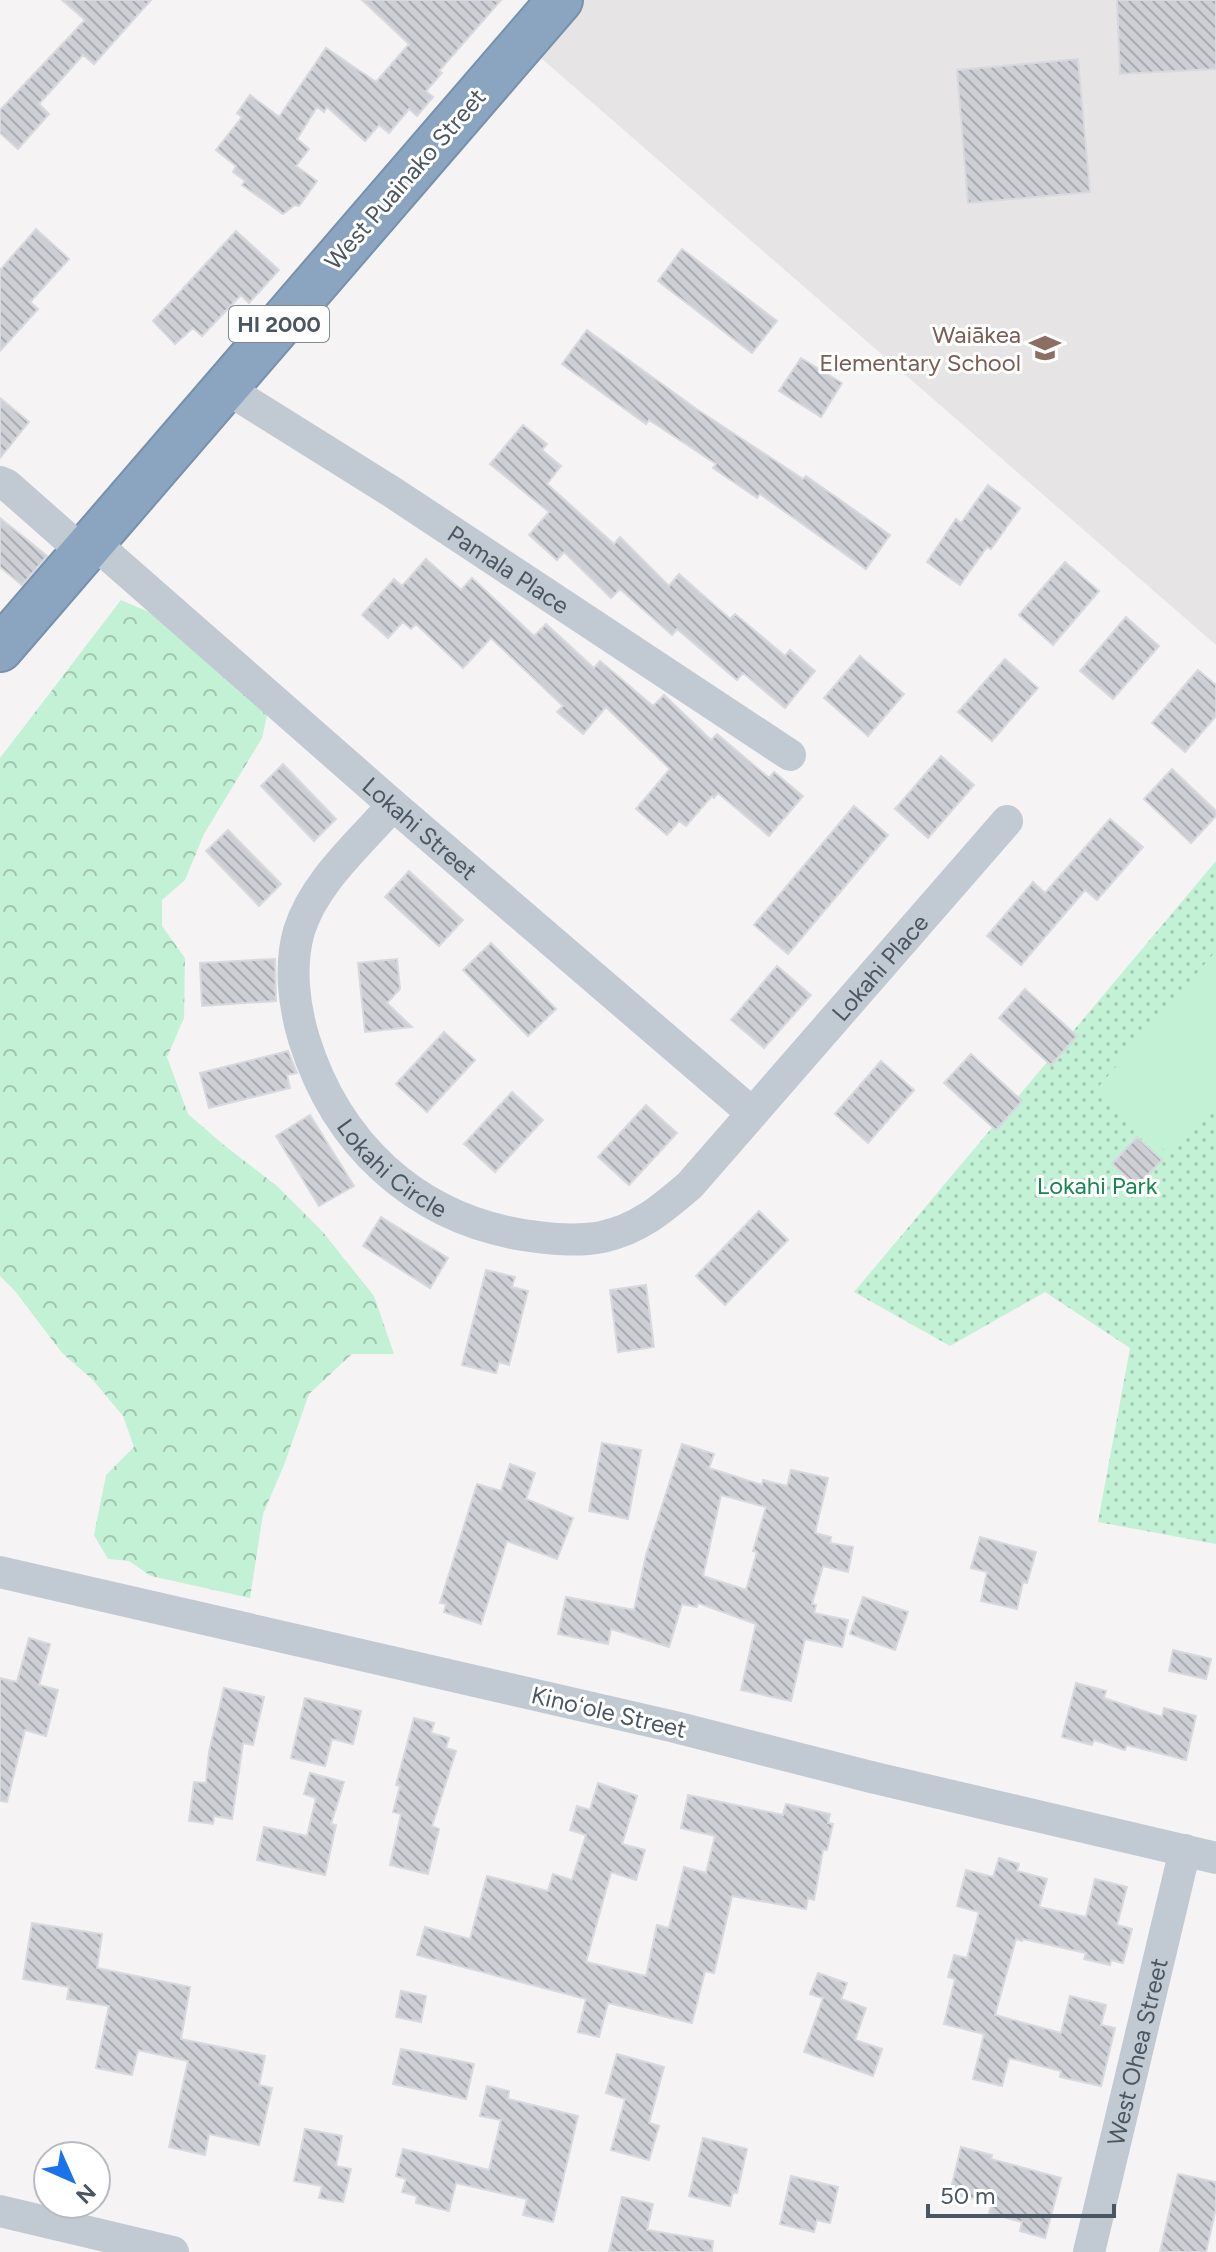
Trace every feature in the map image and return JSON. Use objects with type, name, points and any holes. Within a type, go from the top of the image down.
[{"type":"highway","name":"West Puainako Street","points":[[0,649],[560,0]]},
{"type":"street","name":"Pamala Place","points":[[224,387],[392,492],[790,755]]},
{"type":"street","name":"Lokahi Street","points":[[0,482],[88,546],[752,1113]]},
{"type":"street","name":"Lokahi Circle","points":[[393,805],[322,886],[300,930],[294,965],[296,1013],[327,1097],[354,1140],[391,1176],[428,1203],[467,1221],[510,1233],[554,1240],[602,1237],[652,1218],[690,1185],[752,1113]]},
{"type":"street","name":"Lokahi Place","points":[[752,1113],[1007,821]]},
{"type":"street","name":"Kinoʻole Street","points":[[0,1572],[660,1723],[846,1771],[1216,1858]]},
{"type":"street","name":"West Ohea Street","points":[[1089,2252],[1185,1850]]},
{"type":"street","points":[[0,2211],[173,2252]]},
{"type":"shaded area","name":"Waiākea Elementary School","points":[[576,0],[1216,0],[1216,645],[533,51]]},
{"type":"green space","points":[[121,600],[151,613],[269,707],[262,738],[204,834],[185,880],[162,900],[162,926],[185,958],[184,1018],[167,1057],[188,1114],[277,1186],[322,1231],[374,1296],[394,1354],[352,1354],[309,1394],[263,1514],[250,1598],[151,1576],[129,1561],[108,1559],[94,1535],[106,1475],[134,1447],[123,1416],[93,1380],[62,1353],[0,1276],[0,758]]},
{"type":"green space","name":"Lokahi Park","points":[[1216,861],[1216,1544],[1098,1522],[1130,1348],[1045,1292],[950,1346],[854,1292]]},
{"type":"green space","points":[[1216,951],[1216,1102],[1170,1155],[1095,1091]]},
{"type":"building","points":[[62,0],[151,0],[94,64],[83,55],[39,104],[49,114],[18,149],[0,133],[0,110],[85,20]]},
{"type":"building","points":[[362,0],[501,0],[439,71],[442,73],[426,91],[433,97],[417,116],[409,109],[389,133],[379,125],[365,141],[327,107],[324,112],[317,107],[297,139],[309,149],[296,166],[317,181],[299,206],[295,205],[283,214],[242,185],[245,181],[233,172],[236,166],[216,150],[242,117],[237,113],[250,95],[279,117],[326,48],[376,82],[409,44]]},
{"type":"building","points":[[1117,0],[1216,0],[1216,69],[1120,74]]},
{"type":"building","points":[[1078,59],[1090,192],[968,203],[957,70]]},
{"type":"building","points":[[36,229],[69,259],[30,302],[38,309],[0,351],[0,270]]},
{"type":"building","points":[[236,231],[279,270],[249,303],[241,295],[202,336],[193,328],[175,344],[153,321]]},
{"type":"building","points":[[682,249],[777,321],[752,353],[658,281]]},
{"type":"building","points":[[587,330],[698,410],[803,479],[806,476],[890,535],[866,569],[760,494],[757,498],[713,468],[716,464],[649,420],[646,424],[562,364]]},
{"type":"building","points":[[801,358],[842,383],[821,417],[779,391]]},
{"type":"building","points":[[0,398],[29,422],[0,458]]},
{"type":"building","points":[[523,425],[547,444],[542,450],[561,466],[547,484],[614,544],[620,537],[669,586],[679,574],[730,619],[735,614],[785,656],[790,650],[815,671],[785,708],[743,673],[737,680],[677,629],[672,635],[620,589],[611,598],[564,552],[557,560],[529,535],[549,512],[490,464]]},
{"type":"building","points":[[988,485],[1020,508],[960,585],[927,562],[956,519],[961,523]]},
{"type":"building","points":[[0,518],[47,556],[22,585],[0,567]]},
{"type":"building","points":[[426,559],[461,590],[472,578],[534,636],[546,624],[594,668],[600,661],[653,706],[664,695],[711,740],[717,734],[769,778],[774,772],[803,796],[769,836],[718,793],[686,826],[679,821],[667,835],[636,809],[670,769],[606,707],[583,734],[557,712],[563,706],[491,638],[463,668],[416,624],[411,629],[403,622],[388,638],[362,615],[394,579],[402,586]]},
{"type":"building","points":[[1065,562],[1099,591],[1053,645],[1019,615]]},
{"type":"building","points":[[1126,617],[1159,646],[1113,699],[1080,671]]},
{"type":"building","points":[[860,656],[904,694],[868,736],[824,698]]},
{"type":"building","points":[[1005,659],[1038,688],[992,741],[958,712]]},
{"type":"building","points":[[1198,670],[1216,685],[1216,716],[1185,752],[1152,723]]},
{"type":"building","points":[[941,756],[974,785],[928,838],[895,809]]},
{"type":"building","points":[[283,764],[336,819],[314,841],[261,786]]},
{"type":"building","points":[[1172,769],[1216,811],[1216,816],[1191,843],[1144,799]]},
{"type":"building","points":[[854,806],[888,835],[788,954],[754,925]]},
{"type":"building","points":[[1110,819],[1143,847],[1097,900],[1085,890],[1021,965],[987,936],[1033,882],[1045,893]]},
{"type":"building","points":[[228,830],[281,884],[259,906],[206,851]]},
{"type":"building","points":[[409,871],[463,920],[439,946],[385,897]]},
{"type":"building","points":[[491,943],[556,1009],[528,1036],[463,970]]},
{"type":"building","points":[[275,959],[276,1001],[202,1006],[200,963]]},
{"type":"building","points":[[397,959],[400,989],[387,1003],[412,1027],[365,1032],[358,963]]},
{"type":"building","points":[[777,966],[811,995],[764,1048],[731,1020]]},
{"type":"building","points":[[1025,989],[1077,1036],[1051,1065],[999,1018]]},
{"type":"building","points":[[444,1032],[475,1060],[427,1112],[396,1084]]},
{"type":"building","points":[[288,1051],[297,1073],[287,1075],[290,1088],[209,1108],[200,1073]]},
{"type":"building","points":[[971,1054],[1022,1101],[996,1130],[944,1083]]},
{"type":"building","points":[[881,1061],[914,1090],[868,1143],[835,1114]]},
{"type":"building","points":[[512,1092],[543,1120],[495,1172],[464,1144]]},
{"type":"building","points":[[646,1105],[677,1133],[629,1185],[598,1157]]},
{"type":"building","points":[[310,1115],[354,1186],[319,1206],[276,1136]]},
{"type":"building","points":[[1137,1137],[1162,1160],[1137,1186],[1112,1164]]},
{"type":"building","points":[[759,1211],[788,1240],[725,1305],[696,1276]]},
{"type":"building","points":[[381,1217],[448,1258],[430,1288],[363,1246]]},
{"type":"building","points":[[486,1270],[515,1277],[512,1287],[528,1291],[509,1365],[499,1362],[496,1373],[462,1365]]},
{"type":"building","points":[[646,1285],[654,1347],[618,1352],[610,1290]]},
{"type":"building","points":[[602,1443],[641,1450],[628,1519],[589,1511]]},
{"type":"building","points":[[682,1444],[714,1454],[709,1468],[762,1485],[763,1480],[787,1486],[791,1470],[828,1478],[815,1533],[831,1537],[830,1543],[853,1547],[848,1572],[823,1566],[812,1604],[816,1605],[814,1613],[848,1620],[842,1647],[805,1639],[791,1701],[741,1690],[756,1624],[698,1603],[697,1607],[682,1604],[669,1647],[611,1629],[608,1644],[558,1634],[566,1597],[634,1610],[646,1555]],"holes":[[[721,1495],[766,1507],[746,1590],[703,1576]]]},
{"type":"building","points":[[510,1464],[535,1473],[526,1499],[573,1518],[557,1559],[507,1541],[481,1624],[444,1612],[446,1604],[440,1603],[477,1484],[501,1491]]},
{"type":"building","points":[[980,1537],[1036,1552],[1027,1583],[1023,1582],[1017,1609],[981,1601],[987,1572],[971,1568]]},
{"type":"building","points":[[863,1597],[908,1612],[895,1650],[850,1634]]},
{"type":"building","points":[[29,1638],[50,1644],[39,1685],[58,1690],[46,1736],[25,1730],[7,1802],[0,1801],[0,1678],[17,1682]]},
{"type":"building","points":[[1173,1650],[1211,1659],[1206,1679],[1169,1671]]},
{"type":"building","points":[[1076,1683],[1106,1691],[1104,1698],[1162,1717],[1164,1708],[1196,1716],[1186,1760],[1127,1745],[1125,1750],[1094,1740],[1092,1745],[1062,1737]]},
{"type":"building","points":[[224,1688],[264,1697],[253,1745],[243,1743],[232,1819],[214,1816],[213,1824],[189,1821],[194,1782],[206,1783],[209,1752]]},
{"type":"building","points":[[305,1698],[361,1711],[353,1744],[332,1739],[325,1766],[291,1758]]},
{"type":"building","points":[[414,1718],[434,1723],[431,1733],[449,1738],[446,1748],[456,1751],[432,1826],[439,1829],[428,1874],[390,1865],[401,1814],[393,1812],[400,1786],[396,1785]]},
{"type":"building","points":[[310,1773],[344,1782],[331,1824],[336,1825],[325,1875],[257,1860],[264,1827],[307,1836],[316,1798],[304,1794]]},
{"type":"building","points":[[598,1783],[637,1796],[622,1844],[645,1850],[636,1880],[611,1872],[586,1962],[646,1976],[657,1925],[669,1928],[684,1867],[706,1873],[715,1836],[681,1828],[688,1795],[783,1815],[786,1804],[830,1814],[828,1823],[833,1824],[827,1850],[823,1850],[814,1900],[808,1898],[806,1909],[732,1896],[714,1973],[705,1971],[692,2023],[608,2003],[599,2037],[578,2032],[586,1999],[417,1955],[425,1927],[470,1939],[487,1876],[548,1891],[553,1874],[572,1880],[586,1835],[570,1830],[577,1806],[590,1810]]},
{"type":"building","points":[[999,1858],[1019,1864],[1017,1871],[1047,1879],[1039,1907],[1086,1917],[1095,1879],[1127,1887],[1117,1925],[1132,1929],[1123,1963],[1111,1960],[1110,1965],[1084,1959],[1086,1953],[1016,1939],[995,2015],[1061,2033],[1070,1996],[1106,2005],[1101,2025],[1115,2028],[1101,2086],[1060,2077],[1061,2071],[1009,2058],[1002,2086],[973,2079],[984,2034],[944,2024],[955,1979],[948,1977],[954,1955],[967,1958],[979,1912],[957,1906],[966,1870],[993,1877]]},
{"type":"building","points":[[32,1923],[102,1934],[97,1968],[190,1987],[181,2039],[265,2056],[259,2085],[272,2088],[259,2145],[209,2134],[205,2155],[169,2147],[188,2061],[138,2050],[132,2075],[96,2068],[109,2006],[67,1999],[69,1987],[23,1979]]},
{"type":"building","points":[[818,1973],[847,1983],[841,1999],[866,2008],[855,2040],[882,2049],[873,2076],[804,2052],[823,1998],[810,1994]]},
{"type":"building","points":[[401,1991],[426,1996],[421,2022],[396,2017]]},
{"type":"building","points":[[401,2049],[474,2064],[466,2099],[393,2084]]},
{"type":"building","points":[[617,2054],[664,2067],[649,2123],[659,2126],[649,2160],[611,2150],[625,2099],[606,2093]]},
{"type":"building","points":[[487,2086],[509,2091],[508,2099],[578,2116],[553,2222],[523,2215],[527,2199],[456,2183],[449,2211],[416,2203],[417,2196],[402,2192],[406,2179],[396,2176],[403,2149],[489,2170],[501,2120],[480,2116]]},
{"type":"building","points":[[305,2129],[342,2136],[336,2166],[351,2169],[343,2202],[319,2198],[322,2186],[294,2181]]},
{"type":"building","points":[[703,2138],[747,2149],[737,2193],[733,2192],[730,2206],[689,2196]]},
{"type":"building","points":[[961,2147],[992,2155],[991,2159],[1061,2178],[1045,2238],[1020,2231],[1022,2222],[989,2213],[992,2203],[950,2193]]},
{"type":"building","points":[[1178,2174],[1216,2182],[1216,2208],[1206,2252],[1160,2252]]},
{"type":"building","points":[[791,2176],[838,2187],[830,2223],[817,2220],[814,2232],[780,2224]]},
{"type":"building","points":[[622,2197],[653,2204],[647,2230],[713,2241],[712,2252],[609,2252]]},
{"type":"place","name":"Waiākea Elementary School","points":[[1045,348]]}]
